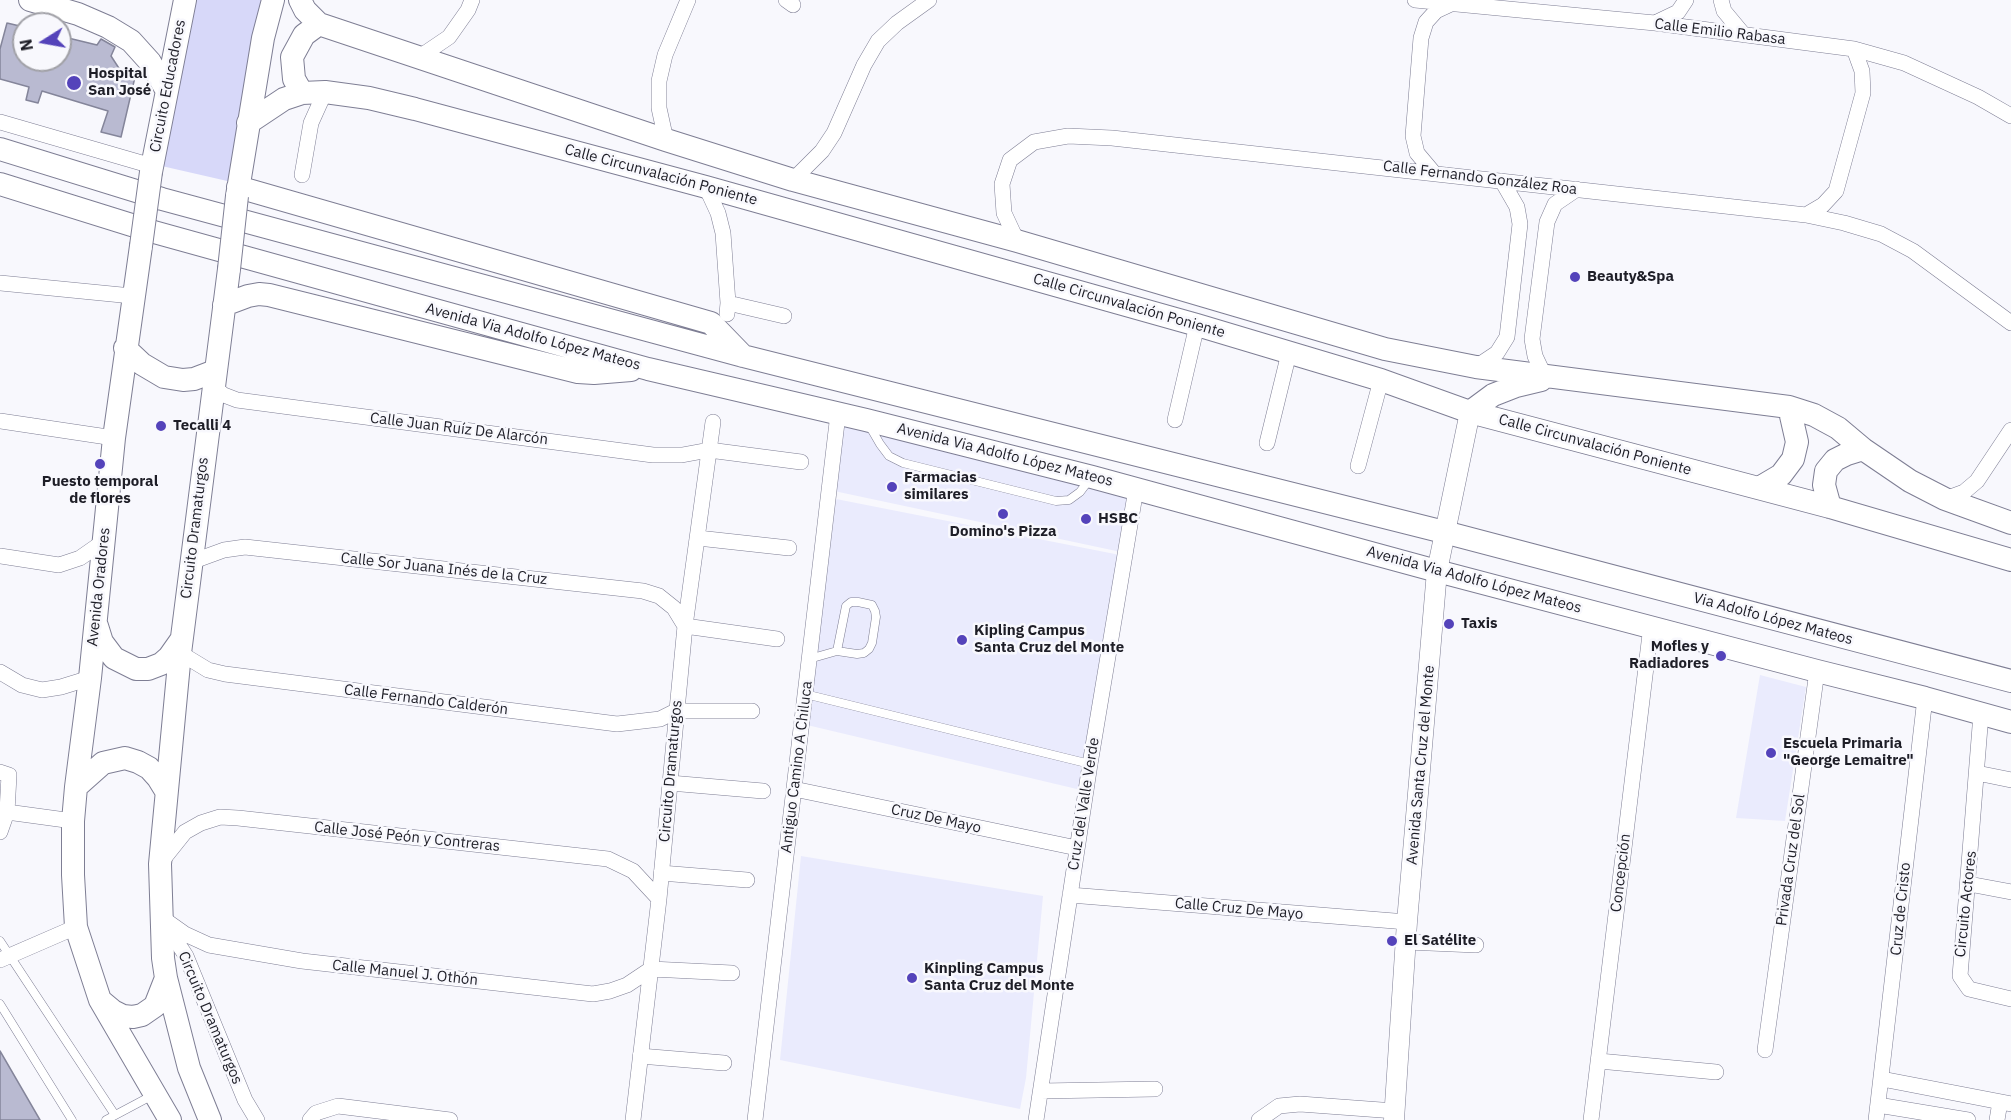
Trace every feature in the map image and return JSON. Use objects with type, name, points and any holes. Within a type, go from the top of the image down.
[{"type":"main road","points":[[30,0],[85,7],[108,27],[131,41],[150,62],[167,91]]},
{"type":"main road","name":"Circuito Educadores","points":[[151,169],[185,0]]},
{"type":"main road","name":"Circuito Dramaturgos","points":[[210,1120],[189,1068],[166,978],[163,958],[160,864],[181,646],[237,191],[263,38],[273,0]]},
{"type":"main road","points":[[300,0],[305,10],[319,24],[304,35],[292,57],[294,79],[302,93]]},
{"type":"main road","name":"Calle Circunvalación Poniente","points":[[319,24],[793,180],[1017,241],[1385,349],[1476,367],[1789,407],[1814,415],[1830,424],[1910,481],[1945,499],[2011,523]]},
{"type":"main road","name":"Calle Circunvalación Poniente","points":[[248,123],[284,99],[302,93],[325,92],[369,98],[415,109],[706,186],[1197,325],[1381,381],[1470,412],[1830,507],[2011,560]]},
{"type":"main road","points":[[0,149],[162,199],[743,356],[1444,532]]},
{"type":"main road","name":"Avenida Oradores","points":[[151,169],[114,438],[90,678],[76,787],[73,821],[73,875],[76,927],[100,1000],[170,1120]]},
{"type":"main road","name":"Avenida Via Adolfo López Mateos","points":[[0,184],[153,232],[648,369],[866,420],[1092,477],[1437,571],[2011,722]]},
{"type":"main road","points":[[237,191],[711,323],[743,356]]},
{"type":"main road","points":[[224,305],[248,296],[269,295],[578,372],[648,369]]},
{"type":"main road","points":[[125,348],[142,363],[164,377],[183,380],[214,379]]},
{"type":"main road","points":[[1470,412],[1493,395],[1551,376]]},
{"type":"main road","points":[[1759,488],[1781,475],[1793,459],[1797,442],[1789,407]]},
{"type":"main road","points":[[1830,507],[1824,486],[1826,471],[1835,460],[1863,449]]},
{"type":"main road","name":"Via Adolfo López Mateos","points":[[1444,532],[2011,681]]},
{"type":"main road","points":[[96,621],[107,651],[114,658],[136,669],[148,669],[161,664],[181,646]]},
{"type":"main road","points":[[76,787],[103,763],[125,758],[150,768],[166,791]]},
{"type":"main road","points":[[100,1000],[123,1016],[142,1015],[155,1006],[166,978]]},
{"type":"street","points":[[418,58],[449,37],[468,10],[472,0]]},
{"type":"street","points":[[666,140],[659,108],[659,81],[665,55],[688,0]]},
{"type":"street","points":[[793,180],[822,152],[834,133],[864,64],[878,41],[897,23],[929,0]]},
{"type":"street","name":"Calle Emilio Rabasa","points":[[1415,0],[1655,23],[1854,49],[1914,68],[1978,97],[2011,116]]},
{"type":"street","points":[[1655,23],[1678,12],[1686,0]]},
{"type":"street","points":[[1721,0],[1724,11],[1744,34]]},
{"type":"street","points":[[1433,172],[1417,153],[1413,136],[1420,38],[1426,22],[1436,11],[1451,4]]},
{"type":"street","points":[[1806,215],[1823,206],[1836,190],[1863,93],[1862,72],[1854,49]]},
{"type":"street","points":[[302,175],[312,123],[325,92]]},
{"type":"street","points":[[0,122],[151,169]]},
{"type":"street","name":"Calle Fernando González Roa","points":[[1017,241],[1004,213],[1002,184],[1010,160],[1034,142],[1068,136],[1112,138],[1806,215],[1881,234],[1905,247],[2011,323]]},
{"type":"street","points":[[1476,367],[1497,354],[1507,337],[1520,224],[1517,207],[1502,181]]},
{"type":"street","points":[[706,186],[718,213],[723,232],[728,309],[784,316]]},
{"type":"street","points":[[1551,376],[1535,356],[1532,339],[1547,222],[1555,204],[1577,189]]},
{"type":"street","points":[[0,283],[132,296]]},
{"type":"street","points":[[1175,420],[1197,325]]},
{"type":"street","points":[[1267,443],[1288,353]]},
{"type":"street","name":"Calle Juan Ruíz De Alarcón","points":[[214,379],[224,395],[237,400],[653,455],[682,455],[709,450],[801,462]]},
{"type":"street","points":[[1358,466],[1381,381]]},
{"type":"street","name":"Avenida Santa Cruz del Monte","points":[[1394,1115],[1406,932],[1437,571],[1470,412]]},
{"type":"street","name":"Antiguo Camino A Chiluca","points":[[755,1120],[838,414]]},
{"type":"street","points":[[0,421],[114,438]]},
{"type":"street","name":"Circuito Dramaturgos","points":[[633,1120],[659,899],[685,626],[713,423]]},
{"type":"street","points":[[1945,499],[1964,492],[1977,481],[2011,430]]},
{"type":"street","name":"Cruz del Valle Verde","points":[[1036,1120],[1090,764],[1136,489]]},
{"type":"street","points":[[698,538],[789,548]]},
{"type":"street","points":[[0,556],[59,565],[80,558],[104,542]]},
{"type":"street","name":"Calle Sor Juana Inés de la Cruz","points":[[191,562],[224,550],[245,547],[643,591],[659,597],[674,608],[685,626]]},
{"type":"street","points":[[685,626],[777,639]]},
{"type":"street","name":"Concepción","points":[[1591,1120],[1651,626]]},
{"type":"street","name":"Calle Fernando Calderón","points":[[181,646],[208,670],[225,674],[617,724],[660,719],[676,711],[752,711]]},
{"type":"street","name":"Privada Cruz del Sol","points":[[1765,1050],[1817,671]]},
{"type":"street","points":[[0,672],[22,685],[42,690],[62,687],[90,678]]},
{"type":"street","name":"Cruz de Cristo","points":[[1877,1113],[1925,698]]},
{"type":"street","name":"Circuito Actores","points":[[1981,714],[1960,976],[1969,989],[2011,999]]},
{"type":"street","points":[[0,772],[9,774],[7,812],[0,832]]},
{"type":"street","points":[[1977,773],[2011,780]]},
{"type":"street","points":[[670,783],[764,791]]},
{"type":"street","name":"Cruz De Mayo","points":[[794,789],[1077,848]]},
{"type":"street","points":[[7,812],[73,821]]},
{"type":"street","name":"Calle José Peón y Contreras","points":[[160,864],[185,832],[201,823],[220,817],[238,818],[608,859],[633,872],[659,899]]},
{"type":"street","points":[[661,873],[747,880]]},
{"type":"street","points":[[1969,884],[2011,892]]},
{"type":"street","name":"Calle Cruz De Mayo","points":[[1070,895],[1406,932],[1476,945]]},
{"type":"street","name":"Circuito Dramaturgos","points":[[161,917],[186,956],[245,1100],[257,1120]]},
{"type":"street","name":"Calle Manuel J. Othón","points":[[161,917],[184,934],[209,945],[302,961],[593,994],[627,985],[651,969]]},
{"type":"street","points":[[5,958],[76,927]]},
{"type":"street","points":[[651,969],[732,973]]},
{"type":"street","points":[[640,1056],[724,1063]]},
{"type":"street","points":[[1599,1061],[1716,1072]]},
{"type":"street","points":[[1882,1079],[2005,1103],[1997,1120]]},
{"type":"street","points":[[1041,1091],[1155,1089]]},
{"type":"street","points":[[1260,1119],[1279,1106],[1300,1104],[1394,1115]]},
{"type":"street","points":[[310,1120],[316,1113],[338,1106],[450,1120]]},
{"type":"street","points":[[1877,1113],[1968,1120]]},
{"type":"lane","points":[[866,420],[890,456],[903,463],[1056,501],[1069,500],[1080,492],[1092,477]]},
{"type":"lane","points":[[809,659],[837,651],[857,654],[869,649],[876,618],[872,606],[858,602],[851,602],[846,606],[837,651]]},
{"type":"lane","points":[[805,694],[1090,764]]},
{"type":"lane","points":[[0,941],[5,958],[115,1115]]},
{"type":"lane","points":[[0,1004],[72,1120]]},
{"type":"lane","points":[[106,1120],[154,1095]]},
{"type":"shaded area","points":[[186,0],[273,0],[236,183],[153,164]]},
{"type":"shaded area","points":[[840,420],[1132,489],[1121,552],[834,491]]},
{"type":"shaded area","name":"Kipling Campus Santa Cruz del Monte","points":[[836,499],[1120,555],[1081,790],[807,725]]},
{"type":"shaded area","name":"Escuela Primaria \"George Lemaitre\"","points":[[1760,675],[1806,687],[1785,821],[1736,818]]},
{"type":"shaded area","name":"Kinpling Campus Santa Cruz del Monte","points":[[801,856],[1043,896],[1026,1078],[1020,1109],[780,1060]]},
{"type":"building","name":"Hospital San José","points":[[7,23],[12,24],[12,72],[72,72],[72,39],[97,45],[101,39],[115,47],[111,56],[124,76],[135,77],[121,137],[101,132],[108,111],[42,91],[38,103],[26,100],[29,87],[0,79],[0,49]]},
{"type":"building","points":[[0,1051],[40,1120],[0,1120]]},
{"type":"place","name":"Hospital San José","points":[[74,83]]},
{"type":"place","name":"Beauty&Spa","points":[[1575,277]]},
{"type":"place","name":"Tecalli 4","points":[[161,426]]},
{"type":"place","name":"Puesto temporal de flores","points":[[100,464]]},
{"type":"place","name":"Farmacias similares","points":[[892,487]]},
{"type":"place","name":"Domino's Pizza","points":[[1003,514]]},
{"type":"place","name":"HSBC","points":[[1086,519]]},
{"type":"place","name":"Taxis","points":[[1449,624]]},
{"type":"place","name":"Kipling Campus Santa Cruz del Monte","points":[[962,640]]},
{"type":"place","name":"Mofles y Radiadores","points":[[1721,656]]},
{"type":"place","name":"Escuela Primaria \"George Lemaitre\"","points":[[1771,753]]},
{"type":"place","name":"El Satélite","points":[[1392,941]]},
{"type":"place","name":"Kinpling Campus Santa Cruz del Monte","points":[[912,978]]}]
